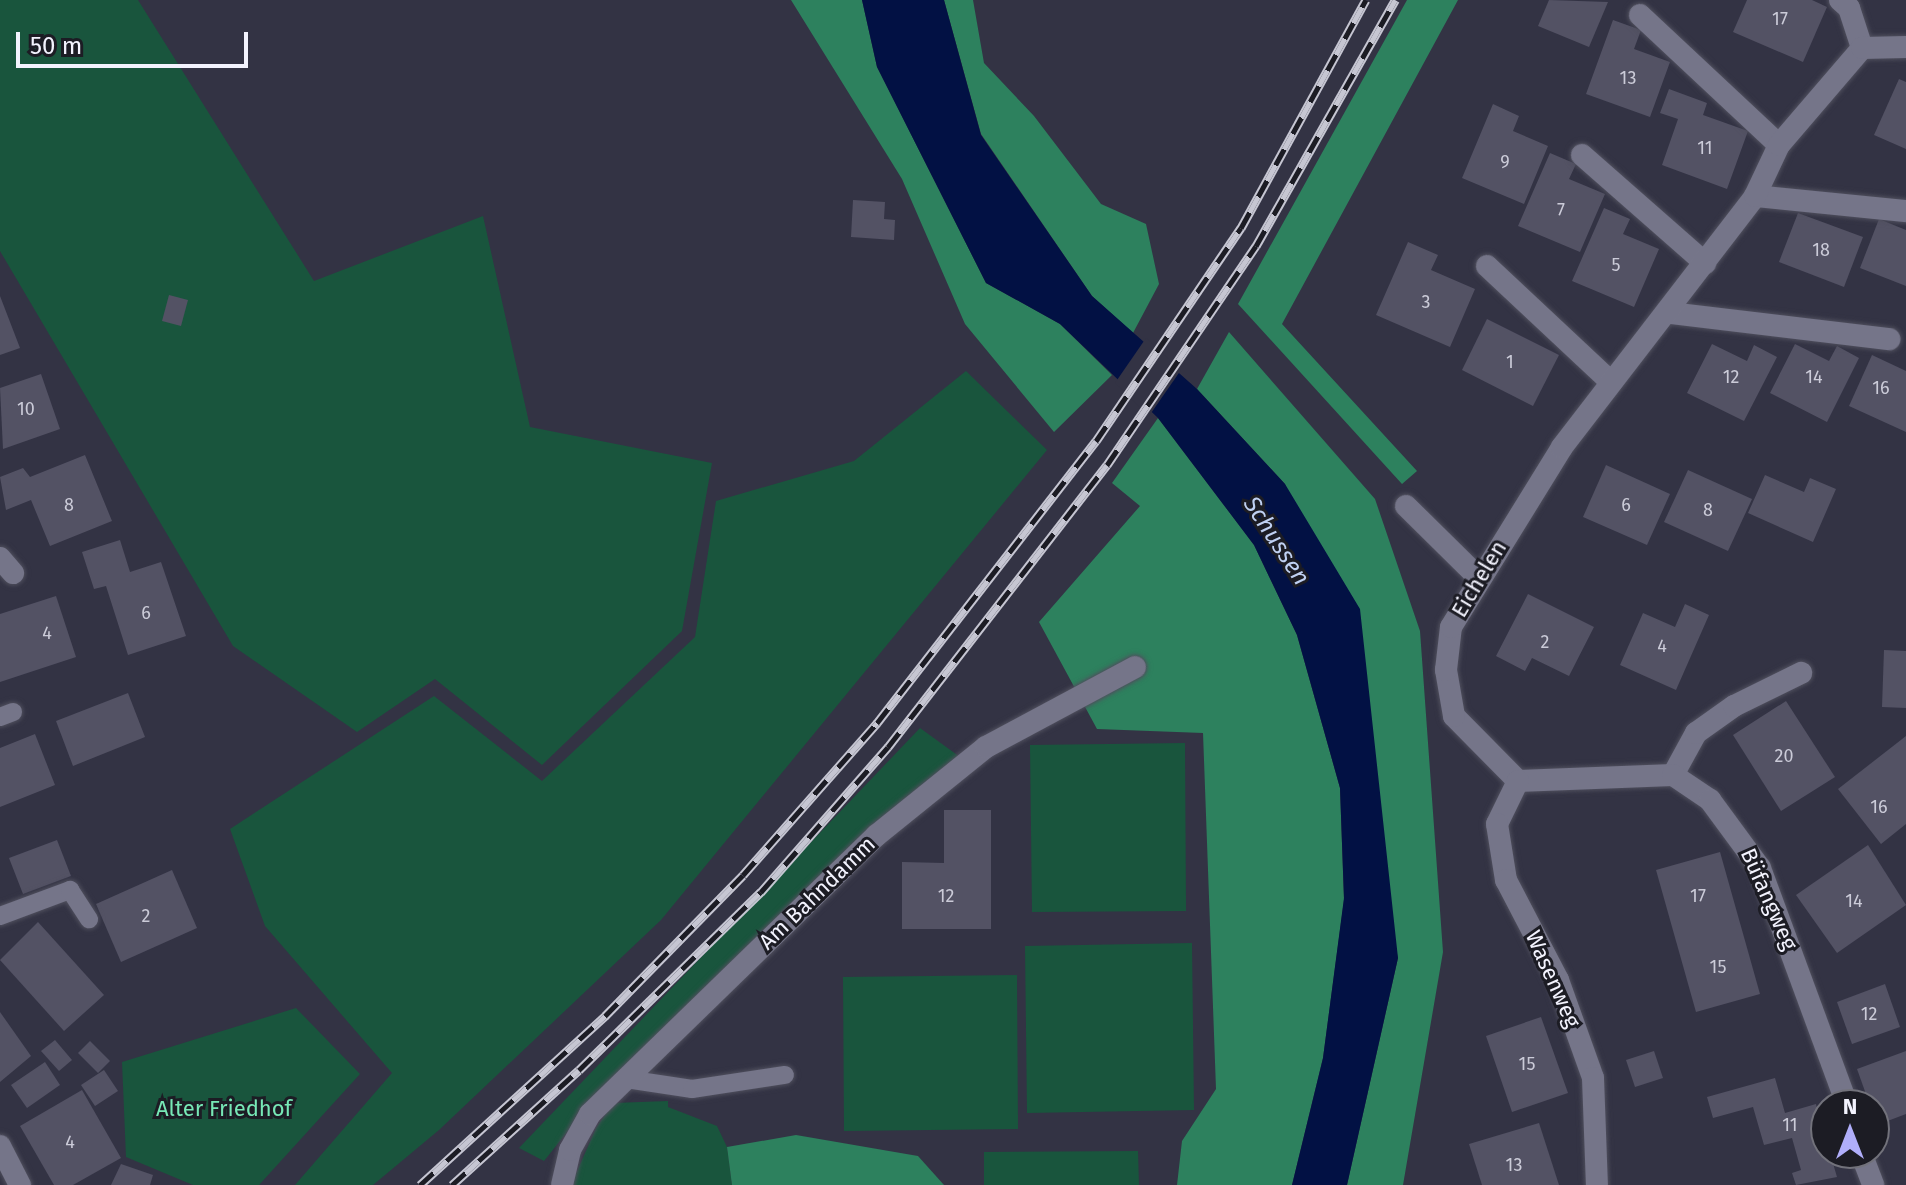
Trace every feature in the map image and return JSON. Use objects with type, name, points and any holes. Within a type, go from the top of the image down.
[{"type":"street","points":[[1840,0],[1849,8],[1862,48],[1906,47]]},
{"type":"street","points":[[1640,15],[1779,145]]},
{"type":"street","name":"Eichelen","points":[[1518,781],[1454,716],[1448,685],[1451,627],[1478,577],[1611,382],[1670,313],[1755,196],[1779,145],[1862,48]]},
{"type":"street","points":[[1582,155],[1705,263]]},
{"type":"street","points":[[1755,196],[1906,211]]},
{"type":"street","points":[[1487,266],[1611,382]]},
{"type":"street","points":[[1670,313],[1889,339]]},
{"type":"street","points":[[1406,506],[1478,577]]},
{"type":"street","name":"Am Bahndamm","points":[[562,1185],[570,1150],[590,1114],[889,825],[986,747],[1135,667]]},
{"type":"street","points":[[1518,781],[1673,775],[1696,733],[1734,706],[1801,673]]},
{"type":"street","name":"Büfangweg","points":[[1673,775],[1710,800],[1760,868],[1841,1089]]},
{"type":"street","name":"Wasenweg","points":[[1518,781],[1497,824],[1506,880],[1558,980],[1593,1078],[1597,1185]]},
{"type":"street","points":[[0,1146],[20,1185]]},
{"type":"lane","points":[[0,916],[70,890],[89,919]]},
{"type":"lane","points":[[626,1079],[692,1089],[785,1075]]},
{"type":"green space","points":[[0,0],[138,0],[314,281],[483,216],[530,427],[712,463],[682,631],[542,765],[435,679],[357,732],[233,646],[0,251]]},
{"type":"green space","points":[[791,0],[862,0],[877,67],[986,283],[1060,324],[1112,375],[1054,432],[965,324],[902,179]]},
{"type":"green space","points":[[944,0],[973,0],[984,63],[1034,116],[1101,204],[1146,224],[1159,284],[1133,333],[1092,296],[981,134]]},
{"type":"green space","points":[[1407,0],[1458,0],[1282,324],[1417,471],[1402,484],[1238,304]]},
{"type":"green space","points":[[1229,332],[1375,499],[1420,631],[1443,952],[1403,1185],[1347,1185],[1398,958],[1285,484],[1197,389]]},
{"type":"green space","points":[[966,371],[1047,450],[661,920],[439,1130],[373,1185],[295,1185],[392,1073],[265,926],[230,829],[434,696],[542,781],[695,637],[716,501],[854,461]]},
{"type":"green space","points":[[1158,418],[1254,545],[1297,635],[1340,788],[1344,900],[1323,1058],[1292,1185],[1177,1185],[1182,1141],[1216,1089],[1203,733],[1097,729],[1039,622],[1140,506],[1112,483]]},
{"type":"green space","points":[[920,728],[960,757],[576,1121],[544,1161],[519,1148]]},
{"type":"green space","points":[[1185,743],[1186,911],[1032,912],[1030,745]]},
{"type":"green space","points":[[1192,943],[1194,1110],[1027,1113],[1025,946]]},
{"type":"green space","points":[[1017,975],[1018,1129],[844,1131],[843,977]]},
{"type":"green space","name":"Alter Friedhof","points":[[296,1008],[360,1074],[259,1185],[193,1185],[126,1157],[122,1062]]},
{"type":"green space","points":[[668,1101],[668,1107],[717,1126],[727,1147],[732,1185],[571,1185],[596,1128],[613,1103]]},
{"type":"green space","points":[[796,1135],[918,1156],[944,1185],[732,1185],[727,1147]]},
{"type":"green space","points":[[1138,1151],[1139,1185],[984,1185],[984,1152]]},
{"type":"water","name":"Schussen","points":[[862,0],[944,0],[981,135],[1092,296],[1197,389],[1285,484],[1360,609],[1398,958],[1347,1185],[1292,1185],[1323,1058],[1344,898],[1340,788],[1297,635],[1254,545],[1158,418],[1060,324],[986,283],[877,67]]},
{"type":"pier","points":[[1146,338],[1181,370],[1149,416],[1115,383]]},
{"type":"building","points":[[1549,0],[1608,2],[1589,47],[1538,26]]},
{"type":"building","points":[[1747,0],[1812,0],[1827,7],[1803,62],[1733,32]]},
{"type":"building","points":[[1613,20],[1641,30],[1634,49],[1670,62],[1650,117],[1586,94]]},
{"type":"building","points":[[1899,79],[1906,82],[1906,149],[1874,135]]},
{"type":"building","points":[[1669,89],[1707,103],[1703,115],[1748,131],[1727,189],[1662,165],[1678,119],[1660,113]]},
{"type":"building","points":[[1493,104],[1519,116],[1513,131],[1548,146],[1524,204],[1462,178]]},
{"type":"building","points":[[1550,153],[1576,164],[1569,179],[1605,194],[1580,252],[1518,226]]},
{"type":"building","points":[[853,200],[885,202],[884,219],[895,220],[894,240],[851,237]]},
{"type":"building","points":[[1604,208],[1630,219],[1623,234],[1659,249],[1634,307],[1572,281]]},
{"type":"building","points":[[1798,213],[1863,237],[1844,287],[1779,262]]},
{"type":"building","points":[[1879,219],[1906,230],[1906,286],[1860,268]]},
{"type":"building","points":[[1408,242],[1438,255],[1431,270],[1475,289],[1450,347],[1376,315]]},
{"type":"building","points":[[169,295],[188,300],[181,326],[162,321]]},
{"type":"building","points":[[0,296],[20,348],[0,355]]},
{"type":"building","points":[[1487,319],[1559,355],[1533,406],[1462,370]]},
{"type":"building","points":[[1712,344],[1747,361],[1754,345],[1777,357],[1744,421],[1687,393]]},
{"type":"building","points":[[1795,344],[1829,361],[1837,346],[1859,358],[1827,422],[1770,393]]},
{"type":"building","points":[[1872,355],[1906,371],[1906,432],[1849,406]]},
{"type":"building","points":[[41,374],[60,429],[3,449],[0,388]]},
{"type":"building","points":[[85,455],[112,521],[50,546],[31,500],[6,510],[0,477],[23,468],[30,477]]},
{"type":"building","points":[[1606,465],[1670,494],[1647,545],[1583,517]]},
{"type":"building","points":[[1688,470],[1752,499],[1728,551],[1664,522]]},
{"type":"building","points":[[1765,475],[1804,492],[1810,478],[1836,489],[1813,542],[1748,513]]},
{"type":"building","points":[[120,540],[130,572],[161,562],[186,636],[128,655],[106,586],[94,589],[82,552]]},
{"type":"building","points":[[1528,594],[1594,627],[1569,676],[1532,658],[1525,671],[1496,656]]},
{"type":"building","points":[[56,596],[76,657],[0,682],[0,614]]},
{"type":"building","points":[[1685,604],[1709,615],[1676,690],[1620,665],[1643,613],[1675,627]]},
{"type":"building","points":[[1884,650],[1906,651],[1906,708],[1882,707]]},
{"type":"building","points":[[128,693],[145,737],[73,766],[56,721]]},
{"type":"building","points":[[1786,701],[1835,777],[1781,811],[1733,735]]},
{"type":"building","points":[[35,734],[55,785],[0,807],[0,748]]},
{"type":"building","points":[[1906,736],[1906,824],[1881,844],[1838,789]]},
{"type":"building","points":[[944,810],[991,810],[991,929],[902,929],[902,862],[944,863]]},
{"type":"building","points":[[57,840],[71,876],[23,894],[9,858]]},
{"type":"building","points":[[1868,845],[1906,905],[1837,953],[1796,895]]},
{"type":"building","points":[[1720,852],[1760,994],[1696,1012],[1656,870]]},
{"type":"building","points":[[172,870],[197,928],[121,962],[96,904]]},
{"type":"building","points":[[38,922],[104,995],[64,1031],[0,960]]},
{"type":"building","points":[[1885,984],[1900,1027],[1852,1044],[1837,1002]]},
{"type":"building","points":[[0,1012],[31,1056],[0,1082]]},
{"type":"building","points":[[1541,1017],[1568,1093],[1512,1112],[1486,1036]]},
{"type":"building","points":[[55,1040],[72,1060],[59,1071],[41,1051]]},
{"type":"building","points":[[90,1041],[110,1061],[98,1073],[78,1053]]},
{"type":"building","points":[[1654,1051],[1663,1078],[1635,1087],[1626,1060]]},
{"type":"building","points":[[1906,1051],[1906,1114],[1890,1120],[1890,1089],[1864,1089],[1857,1069]]},
{"type":"building","points":[[45,1062],[60,1085],[27,1108],[11,1085]]},
{"type":"building","points":[[104,1070],[118,1091],[95,1106],[81,1085]]},
{"type":"building","points":[[1775,1078],[1785,1113],[1810,1106],[1810,1169],[1835,1169],[1837,1177],[1796,1185],[1792,1173],[1801,1170],[1792,1138],[1764,1145],[1753,1107],[1713,1118],[1707,1097]]},
{"type":"building","points":[[82,1090],[121,1158],[73,1185],[54,1185],[20,1126]]},
{"type":"building","points":[[1539,1123],[1559,1185],[1482,1185],[1469,1144]]},
{"type":"building","points":[[121,1164],[153,1175],[150,1185],[111,1185]]},
{"type":"railway","points":[[420,1185],[605,1016],[743,875],[877,723],[1096,441],[1241,228],[1366,0]]},
{"type":"railway","points":[[452,1185],[579,1070],[761,892],[888,747],[1107,465],[1256,246],[1395,0]]}]
